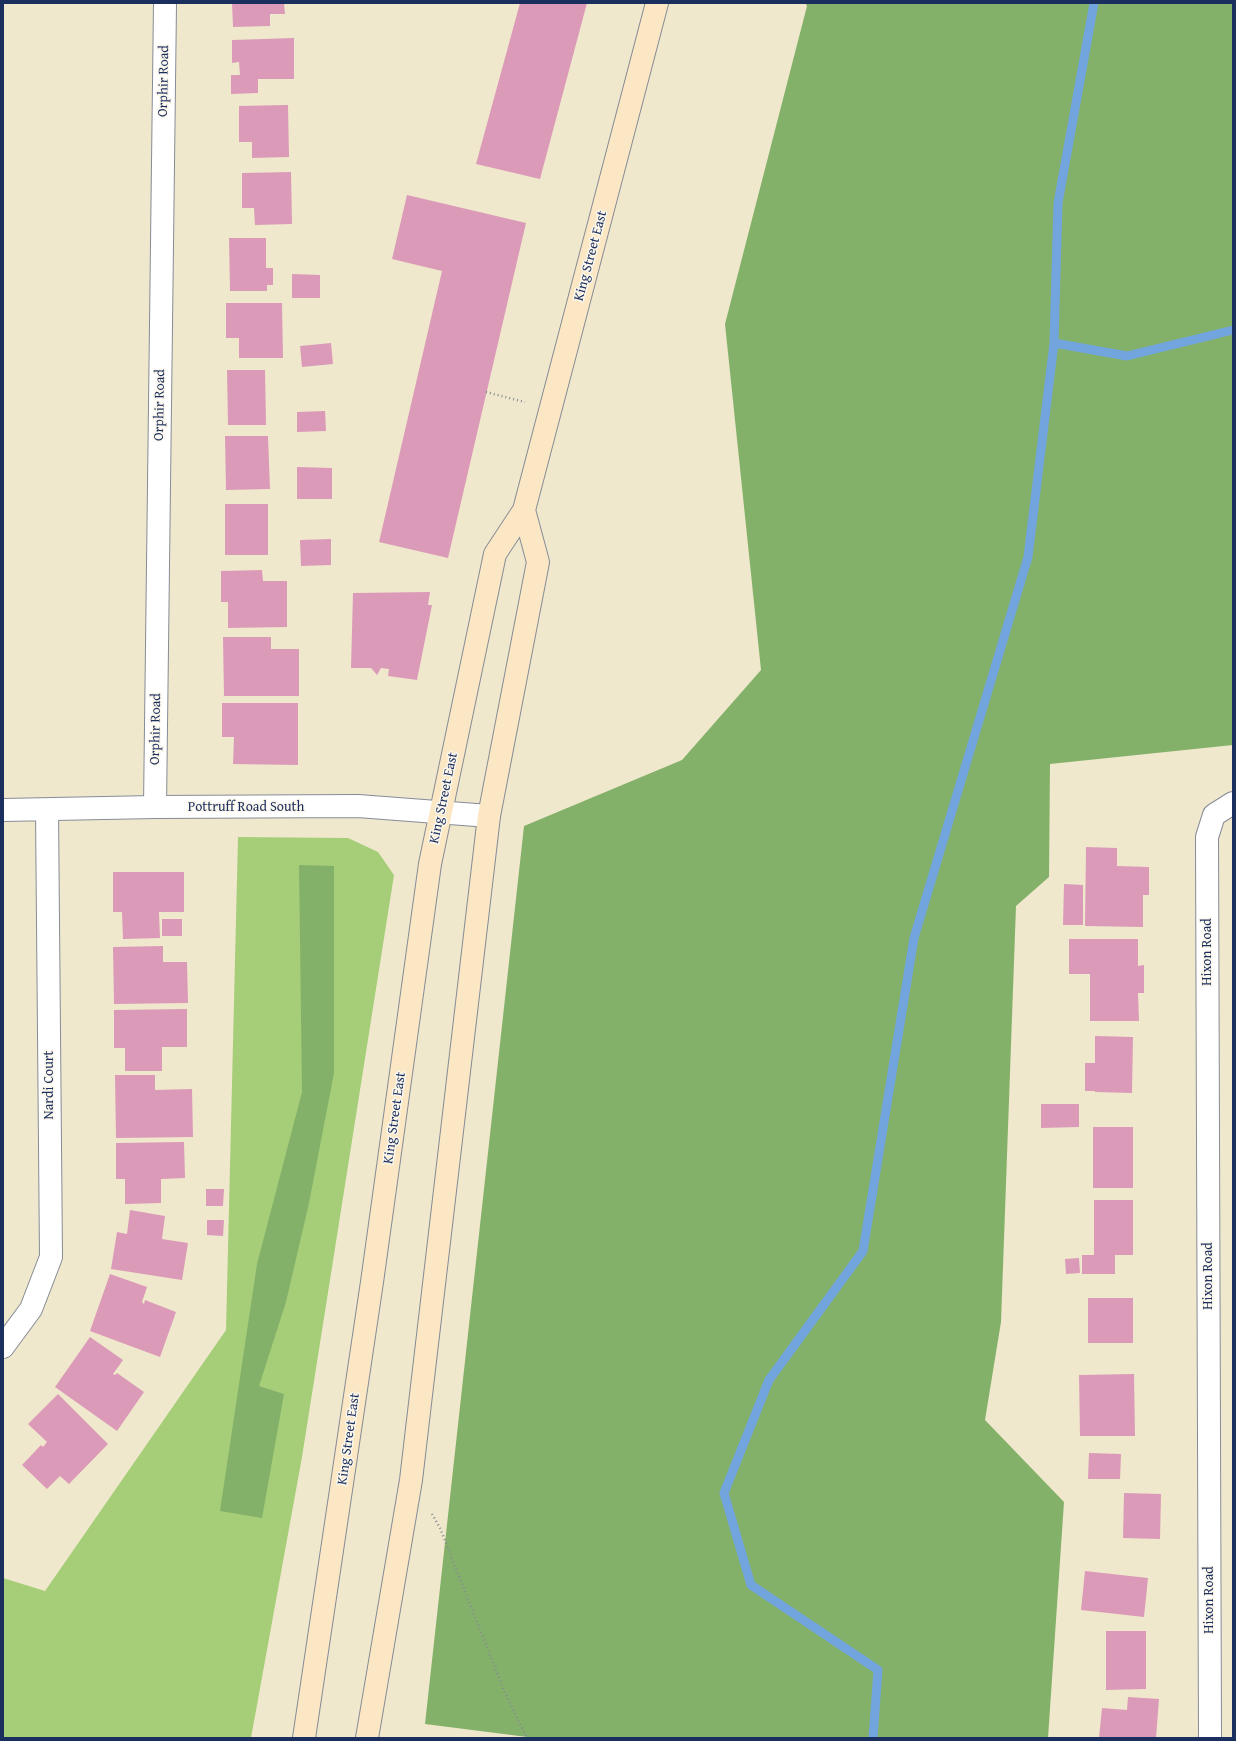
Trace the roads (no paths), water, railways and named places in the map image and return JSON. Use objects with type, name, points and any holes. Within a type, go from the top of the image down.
[{"type":"main road","name":"King Street East","points":[[304,1738],[372,1282],[430,864],[495,554],[524,510],[657,3]]},
{"type":"main road","name":"King Street East","points":[[367,1738],[411,1480],[489,816],[538,562],[524,510]]},
{"type":"street","name":"Orphir Road","points":[[155,807],[164,3]]},
{"type":"street","name":"Hixon Road","points":[[1210,1738],[1207,837],[1214,815],[1233,803]]},
{"type":"street","name":"Pottruff Road South","points":[[3,810],[155,807],[358,806],[489,816]]},
{"type":"street","name":"Nardi Court","points":[[3,1347],[31,1309],[51,1257],[47,810]]},
{"type":"waterway","points":[[873,1738],[878,1670],[751,1585],[724,1493],[769,1380],[863,1251],[914,938],[1028,557],[1054,343],[1058,203],[1094,3]]},
{"type":"waterway","points":[[1054,343],[1127,356],[1233,330]]}]
